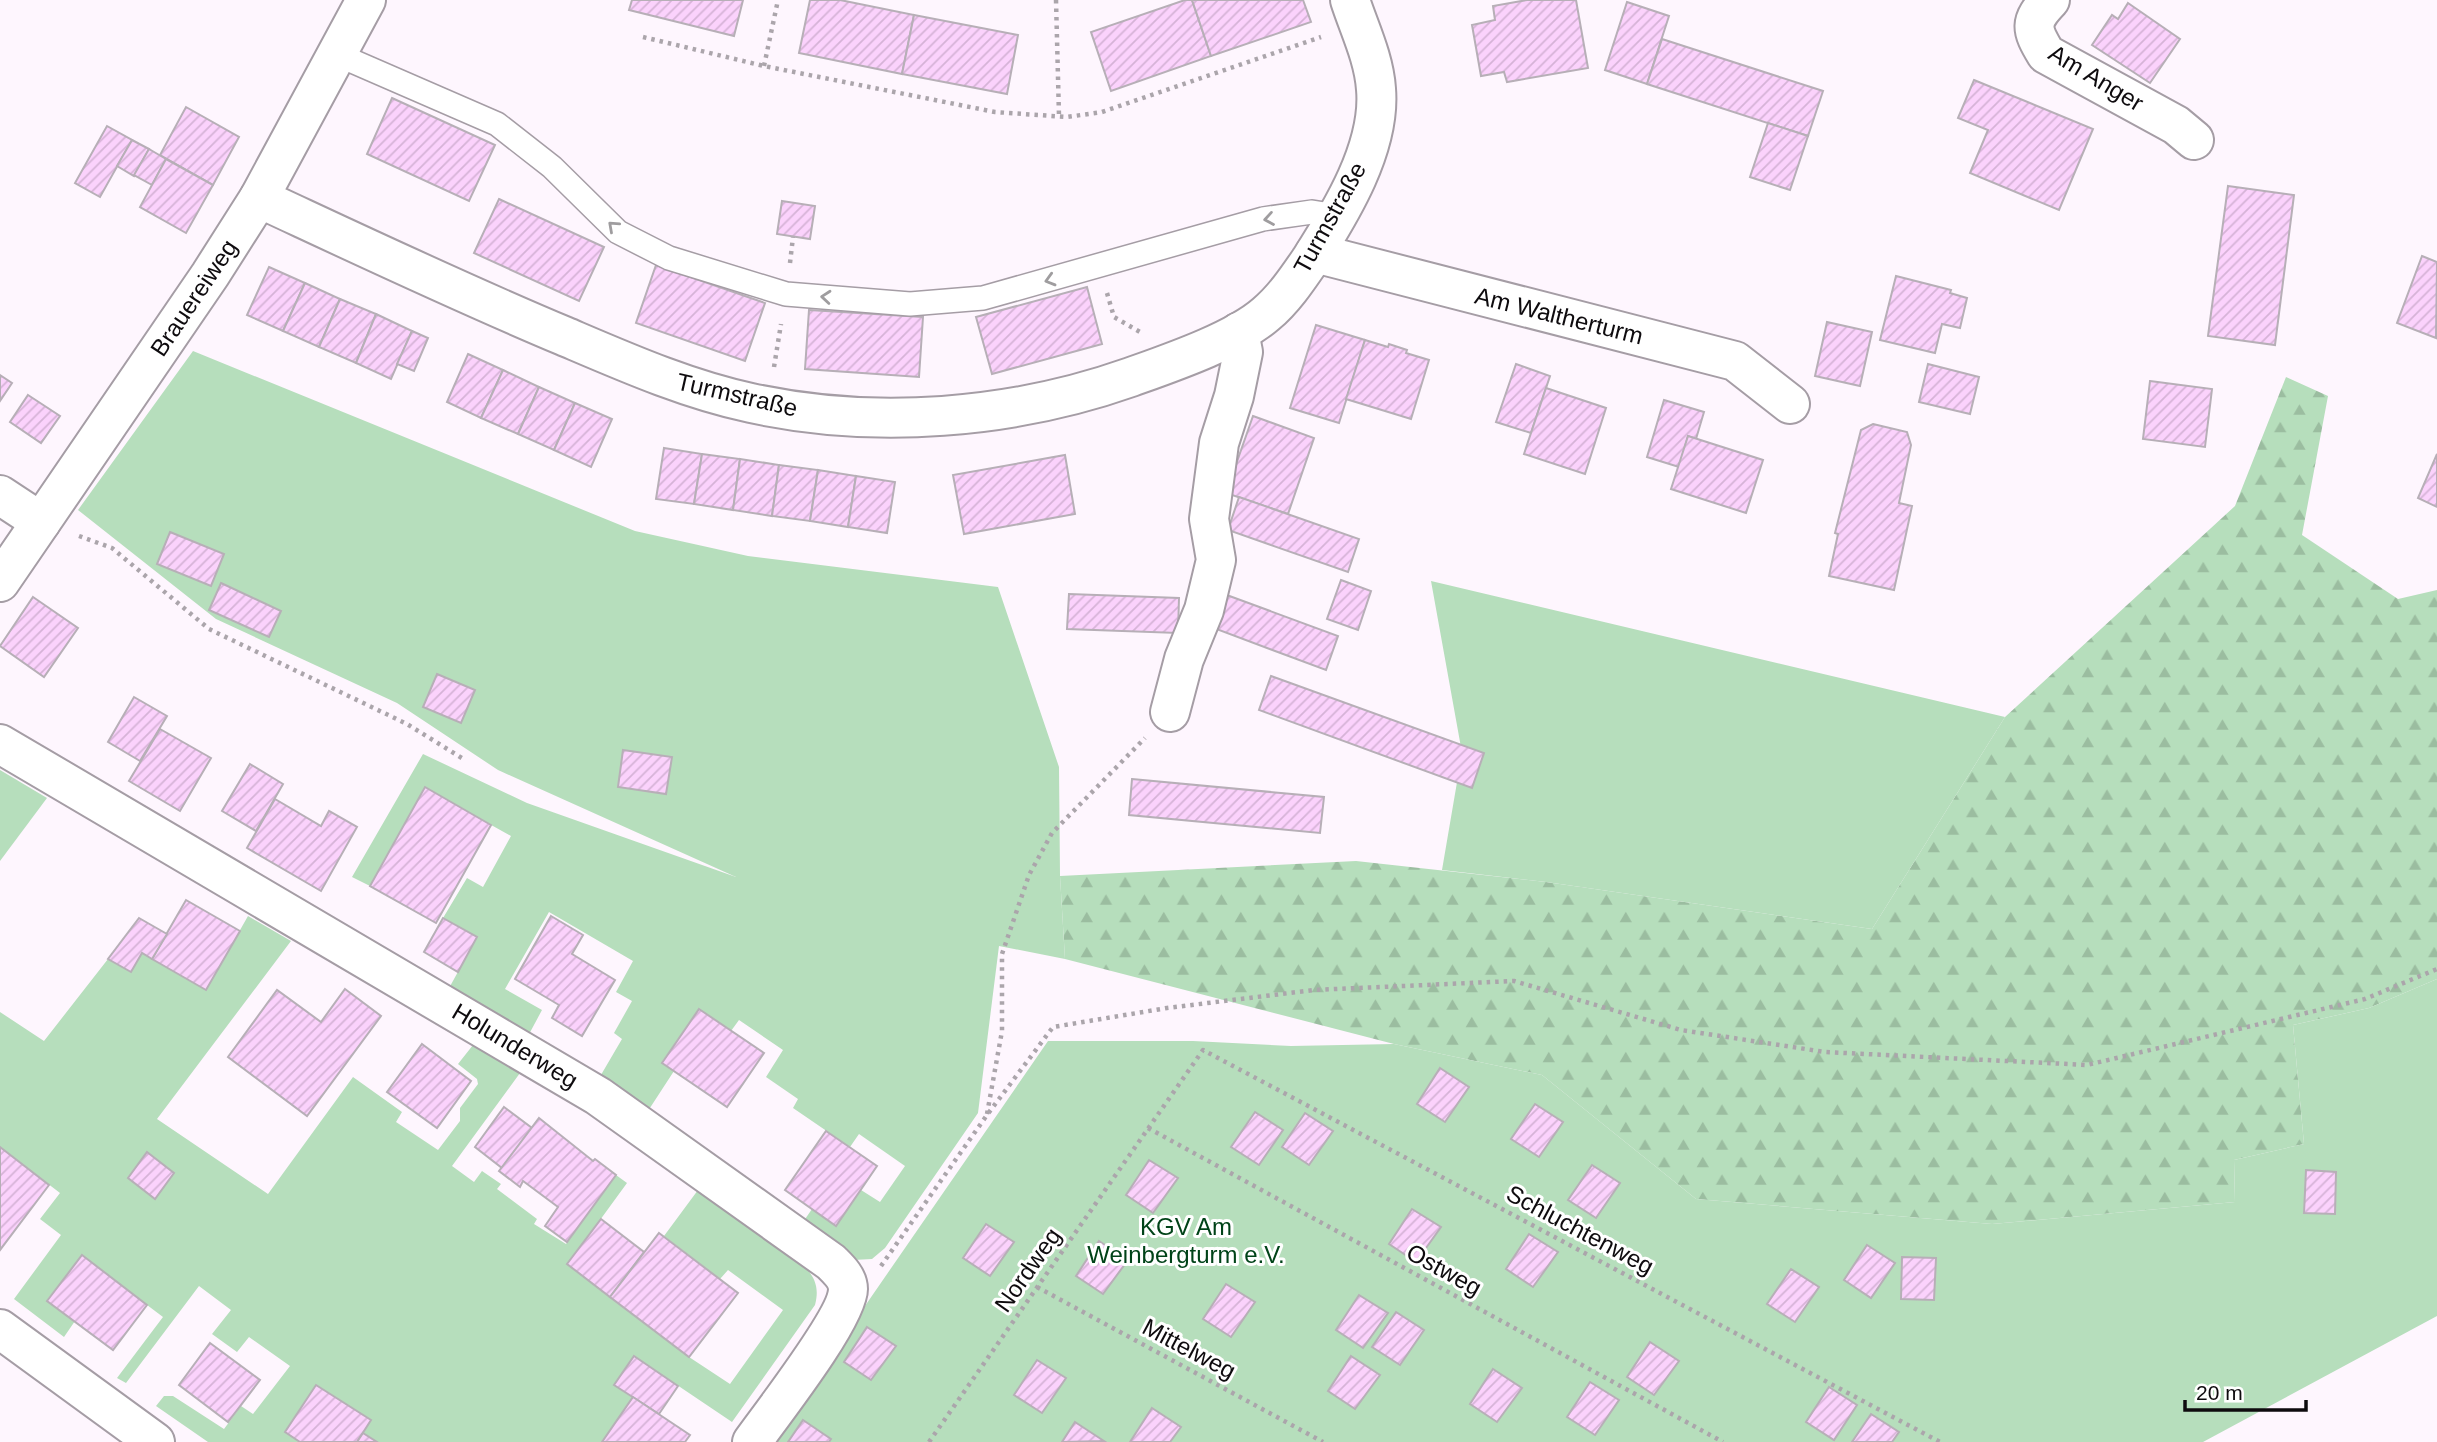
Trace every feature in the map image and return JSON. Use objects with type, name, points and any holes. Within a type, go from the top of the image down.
[{"type":"street","name":"Brauereiweg","points":[[0,582],[211,275],[259,198],[366,0]]},
{"type":"street","name":"Am Anger","points":[[2050,0],[2037,14],[2034,34],[2046,54],[2176,125],[2194,140]]},
{"type":"street","name":"Turmstraße","points":[[259,198],[459,292],[645,370],[708,391],[797,411],[890,417],[963,415],[1092,391],[1154,369],[1239,332],[1266,314],[1298,279],[1315,253],[1362,167],[1375,112],[1377,89],[1370,56],[1354,13]]},
{"type":"street","name":"Am Waltherturm","points":[[1315,253],[1735,361],[1790,404]]},
{"type":"street","points":[[1170,712],[1184,659],[1204,610],[1216,560],[1209,519],[1219,443],[1234,396],[1243,352],[1239,332]]},
{"type":"street","points":[[0,495],[41,522]]},
{"type":"street","name":"Holunderweg","points":[[0,744],[598,1096],[831,1262],[841,1272],[848,1287]]},
{"type":"street","points":[[752,1442],[828,1334],[844,1306],[848,1287]]},
{"type":"street","points":[[0,1329],[155,1442]]},
{"type":"lane","points":[[336,54],[497,124],[552,167],[618,232],[669,258],[786,293],[910,304],[983,299],[1263,219],[1312,212],[1337,216]]},
{"type":"path","points":[[764,66],[778,0]]},
{"type":"path","points":[[1056,0],[1059,116]]},
{"type":"path","points":[[643,37],[764,66],[995,111],[1059,116],[1102,111],[1354,13]]},
{"type":"path","points":[[1099,266],[1114,317],[1146,335],[1154,369]]},
{"type":"path","points":[[41,522],[112,548],[209,629],[279,665],[407,724],[465,760]]},
{"type":"path","points":[[987,1115],[1002,1031],[1002,954],[1029,875],[1052,833],[1170,712]]},
{"type":"path","points":[[848,1287],[881,1266],[987,1115],[1053,1027],[1167,1007],[1314,990],[1514,981],[1681,1031],[1825,1052],[2087,1065],[2365,999],[2437,969]]},
{"type":"path","name":"Nordweg","points":[[929,1442],[1203,1050]]},
{"type":"path","name":"Schluchtenweg","points":[[1203,1050],[1940,1442]]},
{"type":"path","name":"Ostweg","points":[[1148,1128],[1723,1442]]},
{"type":"path","name":"Mittelweg","points":[[1037,1287],[1323,1442]]},
{"type":"green space","points":[[193,351],[635,531],[748,556],[998,587],[1059,767],[1060,876],[1065,959],[999,946],[978,1113],[885,1248],[872,1259],[853,1260],[801,1225],[812,1209],[861,1190],[880,1202],[905,1166],[859,1134],[850,1147],[793,1108],[798,1099],[766,1077],[783,1050],[739,1020],[731,1031],[699,1009],[662,1062],[674,1071],[646,1114],[598,1080],[622,1039],[614,1033],[632,1001],[616,992],[633,961],[549,912],[505,989],[542,1010],[527,1038],[448,990],[477,937],[443,918],[467,878],[483,887],[511,836],[425,788],[370,886],[352,877],[423,754],[527,803],[736,877],[498,770],[397,703],[216,619],[78,510]]},
{"type":"green space","points":[[2286,377],[2328,396],[2302,535],[2398,599],[2437,590],[2437,979],[2369,1008],[2293,1025],[2304,1144],[2234,1160],[2235,1202],[1992,1224],[1696,1199],[1542,1075],[1394,1044],[1065,959],[1060,876],[1356,861],[1546,882],[1872,929],[2005,717],[2235,506]]},
{"type":"green space","points":[[1431,581],[2005,717],[1872,929],[1546,882],[1442,870],[1462,753]]},
{"type":"green space","points":[[0,770],[47,798],[0,861]]},
{"type":"green space","points":[[248,916],[291,941],[157,1119],[268,1194],[353,1077],[402,1112],[396,1122],[438,1150],[460,1121],[460,1108],[478,1084],[477,1079],[458,1064],[473,1045],[520,1073],[452,1166],[474,1182],[482,1171],[501,1184],[497,1189],[537,1219],[534,1224],[566,1244],[616,1175],[627,1183],[568,1264],[689,1357],[730,1384],[783,1310],[728,1270],[720,1279],[664,1236],[698,1190],[801,1262],[809,1272],[816,1287],[815,1305],[732,1422],[634,1356],[615,1384],[633,1397],[602,1442],[377,1442],[363,1433],[371,1420],[316,1385],[286,1432],[300,1442],[208,1442],[156,1406],[164,1396],[173,1396],[224,1429],[241,1406],[253,1414],[290,1366],[249,1337],[237,1352],[212,1334],[231,1310],[199,1286],[126,1383],[117,1378],[163,1317],[82,1256],[47,1300],[75,1321],[64,1337],[14,1299],[61,1235],[40,1219],[60,1193],[0,1147],[0,1012],[44,1041],[108,959],[131,971],[142,953],[206,990]]},
{"type":"green space","name":"KGV Am Weinbergturm e.V.","points":[[2437,979],[2437,1316],[2203,1442],[771,1442],[1048,1041],[1193,1041],[1291,1046],[1394,1044],[1542,1075],[1696,1199],[1992,1224],[2235,1202],[2234,1160],[2304,1144],[2293,1025],[2369,1008]]},
{"type":"building","points":[[632,0],[743,0],[734,36],[629,10]]},
{"type":"building","points":[[810,0],[840,0],[914,15],[902,74],[799,53]]},
{"type":"building","points":[[1185,0],[1192,0],[1211,56],[1111,91],[1091,32]]},
{"type":"building","points":[[1192,0],[1303,0],[1311,22],[1211,56]]},
{"type":"building","points":[[1527,0],[1576,0],[1588,68],[1507,82],[1504,72],[1481,76],[1472,25],[1495,20],[1493,6]]},
{"type":"building","points":[[1627,2],[1669,16],[1647,84],[1605,70]]},
{"type":"building","points":[[2128,3],[2180,39],[2150,83],[2092,45],[2112,15],[2118,19]]},
{"type":"building","points":[[914,15],[1018,35],[1007,94],[902,74]]},
{"type":"building","points":[[1662,39],[1823,91],[1808,136],[1647,84]]},
{"type":"building","points":[[1974,80],[2093,129],[2059,210],[1970,173],[1988,130],[1958,118]]},
{"type":"building","points":[[392,98],[495,145],[469,201],[367,154]]},
{"type":"building","points":[[186,107],[239,137],[213,185],[160,155]]},
{"type":"building","points":[[1768,123],[1808,136],[1790,190],[1750,177]]},
{"type":"building","points":[[107,126],[132,140],[100,197],[75,183]]},
{"type":"building","points":[[132,140],[149,149],[134,176],[117,166]]},
{"type":"building","points":[[149,149],[166,159],[152,185],[134,175]]},
{"type":"building","points":[[166,159],[213,185],[186,233],[140,207]]},
{"type":"building","points":[[2228,186],[2294,195],[2275,345],[2208,336]]},
{"type":"building","points":[[499,199],[604,247],[579,301],[474,253]]},
{"type":"building","points":[[782,201],[815,206],[810,239],[777,234]]},
{"type":"building","points":[[2422,256],[2437,262],[2436,338],[2397,323]]},
{"type":"building","points":[[656,265],[765,303],[745,361],[636,323]]},
{"type":"building","points":[[269,267],[305,283],[283,331],[247,315]]},
{"type":"building","points":[[1896,276],[1951,290],[1950,293],[1967,298],[1960,328],[1942,324],[1935,353],[1880,340]]},
{"type":"building","points":[[305,283],[340,299],[319,347],[283,331]]},
{"type":"building","points":[[1087,287],[1102,344],[992,374],[976,317]]},
{"type":"building","points":[[340,299],[376,314],[356,363],[319,347]]},
{"type":"building","points":[[809,310],[923,317],[919,377],[805,369]]},
{"type":"building","points":[[376,314],[412,331],[391,379],[356,363]]},
{"type":"building","points":[[1827,322],[1872,332],[1860,386],[1815,376]]},
{"type":"building","points":[[1316,325],[1365,340],[1339,423],[1290,408]]},
{"type":"building","points":[[412,331],[428,338],[414,371],[397,364]]},
{"type":"building","points":[[1365,340],[1388,347],[1389,344],[1429,360],[1411,419],[1346,399]]},
{"type":"building","points":[[468,354],[503,370],[481,418],[447,402]]},
{"type":"building","points":[[1516,364],[1550,376],[1531,433],[1496,422]]},
{"type":"building","points":[[1928,364],[1979,377],[1970,414],[1919,402]]},
{"type":"building","points":[[503,370],[539,387],[518,434],[481,418]]},
{"type":"building","points":[[0,375],[12,383],[0,401]]},
{"type":"building","points":[[2150,381],[2212,389],[2205,447],[2143,439]]},
{"type":"building","points":[[539,387],[575,403],[554,450],[518,434]]},
{"type":"building","points":[[1546,388],[1606,408],[1585,474],[1524,454]]},
{"type":"building","points":[[28,395],[60,416],[41,443],[10,422]]},
{"type":"building","points":[[1664,400],[1704,412],[1696,439],[1688,436],[1679,467],[1647,457]]},
{"type":"building","points":[[575,403],[612,419],[591,467],[554,450]]},
{"type":"building","points":[[1253,416],[1314,438],[1288,514],[1226,493]]},
{"type":"building","points":[[1873,424],[1907,432],[1911,445],[1899,503],[1912,506],[1894,590],[1829,576],[1838,534],[1835,533],[1861,430]]},
{"type":"building","points":[[1688,436],[1763,460],[1746,513],[1671,489]]},
{"type":"building","points":[[664,448],[702,454],[694,504],[656,499]]},
{"type":"building","points":[[702,454],[740,459],[733,510],[694,504]]},
{"type":"building","points":[[2437,454],[2437,507],[2418,498]]},
{"type":"building","points":[[1065,455],[1075,514],[964,534],[953,475]]},
{"type":"building","points":[[740,459],[779,465],[772,516],[733,510]]},
{"type":"building","points":[[779,465],[818,470],[810,521],[772,516]]},
{"type":"building","points":[[818,470],[856,476],[848,527],[810,521]]},
{"type":"building","points":[[856,476],[895,482],[887,533],[848,527]]},
{"type":"building","points":[[1239,497],[1359,539],[1348,572],[1228,530]]},
{"type":"building","points":[[170,532],[224,554],[211,586],[157,564]]},
{"type":"building","points":[[1341,580],[1371,591],[1358,630],[1327,619]]},
{"type":"building","points":[[221,583],[281,611],[269,637],[209,610]]},
{"type":"building","points":[[1069,594],[1179,598],[1178,633],[1067,629]]},
{"type":"building","points":[[1224,594],[1338,636],[1326,670],[1211,627]]},
{"type":"building","points":[[33,597],[78,628],[44,677],[0,646]]},
{"type":"building","points":[[437,674],[475,690],[461,723],[423,707]]},
{"type":"building","points":[[1271,676],[1484,753],[1472,788],[1259,710]]},
{"type":"building","points":[[134,697],[167,716],[140,761],[108,742]]},
{"type":"building","points":[[160,729],[211,758],[180,811],[129,781]]},
{"type":"building","points":[[623,750],[672,757],[666,794],[618,787]]},
{"type":"building","points":[[250,764],[283,784],[256,831],[222,811]]},
{"type":"building","points":[[1132,779],[1324,797],[1320,833],[1129,815]]},
{"type":"building","points":[[425,787],[491,825],[436,923],[370,886]]},
{"type":"building","points":[[275,799],[321,826],[329,811],[357,827],[321,891],[247,848]]},
{"type":"building","points":[[186,900],[240,931],[206,990],[152,959]]},
{"type":"building","points":[[551,916],[583,935],[572,954],[615,980],[582,1036],[552,1018],[559,1005],[515,979]]},
{"type":"building","points":[[139,918],[167,934],[152,959],[142,953],[131,972],[108,959]]},
{"type":"building","points":[[443,918],[477,937],[458,972],[424,952]]},
{"type":"building","points":[[345,989],[381,1016],[307,1116],[228,1057],[277,990],[321,1022]]},
{"type":"building","points":[[699,1009],[764,1053],[727,1107],[662,1063]]},
{"type":"building","points":[[422,1044],[471,1081],[437,1128],[387,1092]]},
{"type":"building","points":[[1440,1068],[1469,1087],[1445,1122],[1417,1104]]},
{"type":"building","points":[[1535,1104],[1563,1122],[1539,1157],[1511,1139]]},
{"type":"building","points":[[504,1107],[532,1128],[502,1168],[475,1147]]},
{"type":"building","points":[[1255,1112],[1283,1130],[1259,1165],[1231,1147]]},
{"type":"building","points":[[1305,1113],[1333,1131],[1309,1165],[1282,1147]]},
{"type":"building","points":[[539,1118],[593,1161],[595,1159],[616,1175],[567,1242],[545,1226],[558,1207],[523,1181],[520,1187],[499,1171]]},
{"type":"building","points":[[826,1131],[877,1166],[836,1226],[785,1190]]},
{"type":"building","points":[[0,1147],[49,1185],[0,1250]]},
{"type":"building","points":[[147,1152],[174,1173],[155,1199],[128,1178]]},
{"type":"building","points":[[1149,1160],[1178,1178],[1153,1213],[1126,1195]]},
{"type":"building","points":[[1592,1165],[1620,1183],[1596,1218],[1568,1200]]},
{"type":"building","points":[[2306,1170],[2336,1172],[2335,1214],[2304,1213]]},
{"type":"building","points":[[1412,1209],[1441,1227],[1416,1262],[1389,1244]]},
{"type":"building","points":[[601,1219],[644,1252],[610,1297],[567,1264]]},
{"type":"building","points":[[986,1224],[1014,1242],[990,1276],[963,1258]]},
{"type":"building","points":[[659,1233],[738,1293],[689,1357],[610,1297]]},
{"type":"building","points":[[1529,1234],[1558,1252],[1533,1287],[1506,1269]]},
{"type":"building","points":[[1099,1241],[1128,1260],[1103,1294],[1076,1276]]},
{"type":"building","points":[[1867,1245],[1895,1263],[1871,1298],[1844,1280]]},
{"type":"building","points":[[82,1255],[147,1305],[113,1350],[47,1301]]},
{"type":"building","points":[[1902,1257],[1936,1258],[1934,1300],[1901,1299]]},
{"type":"building","points":[[1791,1269],[1819,1287],[1795,1322],[1767,1304]]},
{"type":"building","points":[[1226,1284],[1255,1302],[1231,1337],[1203,1319]]},
{"type":"building","points":[[1359,1295],[1388,1313],[1363,1348],[1336,1330]]},
{"type":"building","points":[[1396,1312],[1424,1330],[1400,1365],[1372,1347]]},
{"type":"building","points":[[867,1327],[896,1346],[871,1380],[844,1362]]},
{"type":"building","points":[[1650,1342],[1679,1361],[1654,1395],[1627,1377]]},
{"type":"building","points":[[210,1343],[260,1380],[228,1422],[179,1385]]},
{"type":"building","points":[[634,1356],[678,1386],[659,1414],[614,1385]]},
{"type":"building","points":[[1351,1356],[1380,1375],[1355,1409],[1328,1391]]},
{"type":"building","points":[[1037,1360],[1066,1378],[1042,1413],[1014,1395]]},
{"type":"building","points":[[1493,1369],[1522,1388],[1497,1422],[1470,1404]]},
{"type":"building","points":[[1590,1382],[1619,1400],[1595,1435],[1567,1417]]},
{"type":"building","points":[[316,1385],[371,1420],[357,1442],[300,1442],[285,1432]]},
{"type":"building","points":[[1829,1387],[1857,1405],[1834,1440],[1806,1422]]},
{"type":"building","points":[[633,1397],[690,1435],[685,1442],[602,1442]]},
{"type":"building","points":[[1152,1408],[1181,1427],[1170,1442],[1130,1442]]},
{"type":"building","points":[[1871,1414],[1899,1432],[1892,1442],[1852,1442]]},
{"type":"building","points":[[803,1420],[831,1439],[829,1442],[788,1442]]},
{"type":"building","points":[[1075,1422],[1104,1441],[1062,1442]]},
{"type":"building","points":[[363,1433],[377,1442],[357,1442]]}]
